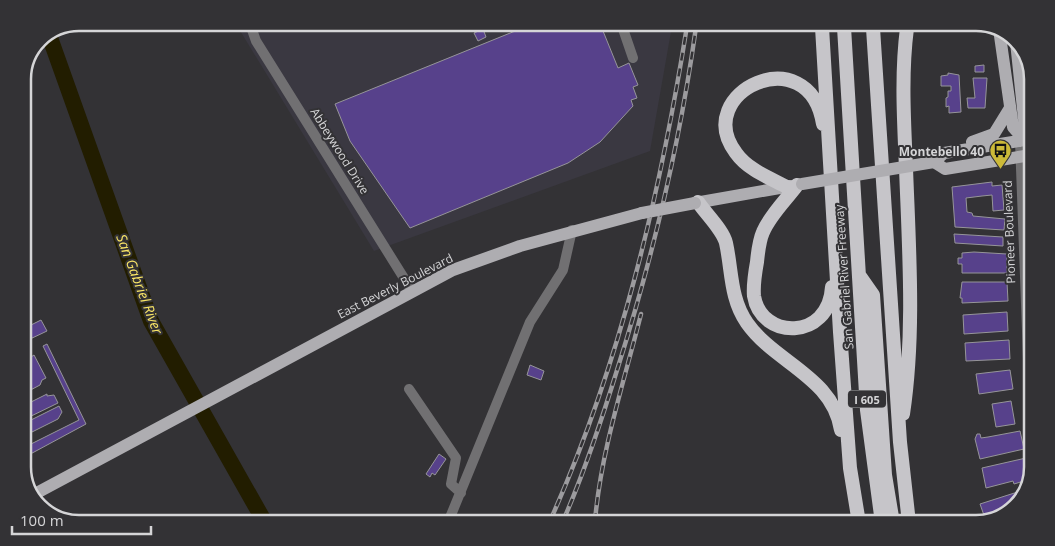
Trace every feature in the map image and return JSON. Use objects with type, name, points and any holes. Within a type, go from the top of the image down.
[{"type":"highway","points":[[822,31],[850,468]]},
{"type":"highway","name":"San Gabriel River Freeway","points":[[844,31],[868,410],[881,515]]},
{"type":"highway","name":"I 605","points":[[873,31],[900,442],[908,515]]},
{"type":"highway","points":[[900,442],[908,378],[910,268],[903,100],[907,31]]},
{"type":"highway","points":[[829,160],[818,110],[804,89],[791,81],[775,78],[751,85],[733,101],[726,131],[730,145],[745,163],[795,186],[769,222],[759,246],[754,279],[754,298],[761,312],[773,323],[788,329],[803,328],[814,323],[825,313],[831,298],[834,239]]},
{"type":"highway","points":[[696,202],[726,241],[732,284],[737,304],[746,322],[757,335],[824,391],[833,403],[840,421],[858,515]]},
{"type":"highway","points":[[859,275],[874,295],[885,475],[892,515]]},
{"type":"highway","points":[[889,280],[879,294],[888,435],[897,515]]},
{"type":"main road","name":"Pioneer Boulevard","points":[[1000,38],[1013,130],[1024,138]]},
{"type":"main road","name":"Pioneer Boulevard","points":[[1017,55],[1024,118]]},
{"type":"main road","points":[[955,152],[994,134],[1010,108]]},
{"type":"main road","points":[[1024,138],[944,154],[934,162],[944,169],[1024,156]]},
{"type":"main road","name":"East Beverly Boulevard","points":[[38,492],[453,270],[572,230],[642,213],[696,202],[934,162]]},
{"type":"street","name":"Abbeywood Drive","points":[[252,31],[256,41],[412,291]]},
{"type":"street","points":[[624,31],[633,58]]},
{"type":"street","points":[[451,515],[530,322],[562,270],[572,230]]},
{"type":"street","points":[[409,389],[456,458],[451,484],[461,493]]},
{"type":"shaded area","points":[[240,31],[671,31],[650,151],[374,251]]},
{"type":"building","points":[[484,31],[486,37],[478,41],[474,33]]},
{"type":"building","points":[[515,31],[603,31],[618,68],[629,63],[638,85],[633,87],[637,98],[631,100],[633,106],[600,142],[568,163],[410,228],[350,141],[335,104]]},
{"type":"building","points":[[984,65],[984,72],[975,72],[975,66]]},
{"type":"building","points":[[948,73],[959,75],[961,112],[949,113],[949,106],[946,107],[946,98],[948,97],[948,91],[951,91],[951,86],[941,86],[941,76],[948,75]]},
{"type":"building","points":[[973,78],[987,78],[985,108],[968,108],[967,98],[975,98]]},
{"type":"building","points":[[992,182],[992,186],[1002,185],[1004,210],[993,211],[992,195],[966,198],[967,212],[972,213],[973,216],[1005,219],[1004,230],[955,227],[952,187]]},
{"type":"building","points":[[954,234],[1003,237],[1003,246],[955,243]]},
{"type":"building","points":[[962,253],[1007,254],[1007,273],[962,273],[962,264],[958,264],[958,258],[962,258]]},
{"type":"building","points":[[962,282],[1007,282],[1008,301],[962,303],[962,298],[960,298]]},
{"type":"building","points":[[1007,312],[1008,331],[964,334],[963,315]]},
{"type":"building","points":[[41,320],[47,331],[31,339],[31,325]]},
{"type":"building","points":[[1009,340],[1010,359],[966,361],[965,343]]},
{"type":"building","points":[[47,344],[86,424],[31,454],[31,444],[79,420],[43,346]]},
{"type":"building","points":[[34,355],[46,378],[42,380],[40,385],[31,390],[31,357]]},
{"type":"building","points":[[530,365],[544,371],[541,380],[527,375]]},
{"type":"building","points":[[1010,370],[1013,389],[979,394],[976,374]]},
{"type":"building","points":[[47,394],[47,396],[54,395],[58,403],[31,416],[31,402]]},
{"type":"building","points":[[1011,401],[1015,424],[996,427],[992,404]]},
{"type":"building","points":[[59,406],[62,412],[58,419],[31,432],[31,420]]},
{"type":"building","points":[[1020,431],[1024,449],[980,459],[975,439],[977,434],[980,434],[981,438]]},
{"type":"building","points":[[439,454],[446,459],[435,475],[432,473],[430,477],[426,474]]},
{"type":"building","points":[[1024,458],[1021,482],[1014,484],[1013,481],[986,488],[982,468]]},
{"type":"building","points":[[1016,492],[1005,505],[988,513],[983,514],[980,504]]},
{"type":"waterway","name":"San Gabriel River","points":[[51,41],[151,321],[261,515]]},
{"type":"railway","points":[[553,515],[597,402],[635,278],[664,153],[686,31]]},
{"type":"railway","points":[[566,515],[599,425],[643,283],[674,156],[695,31]]},
{"type":"railway","points":[[596,515],[602,469],[641,314]]},
{"type":"place","name":"Montebello 40","points":[[1000,170]]}]
